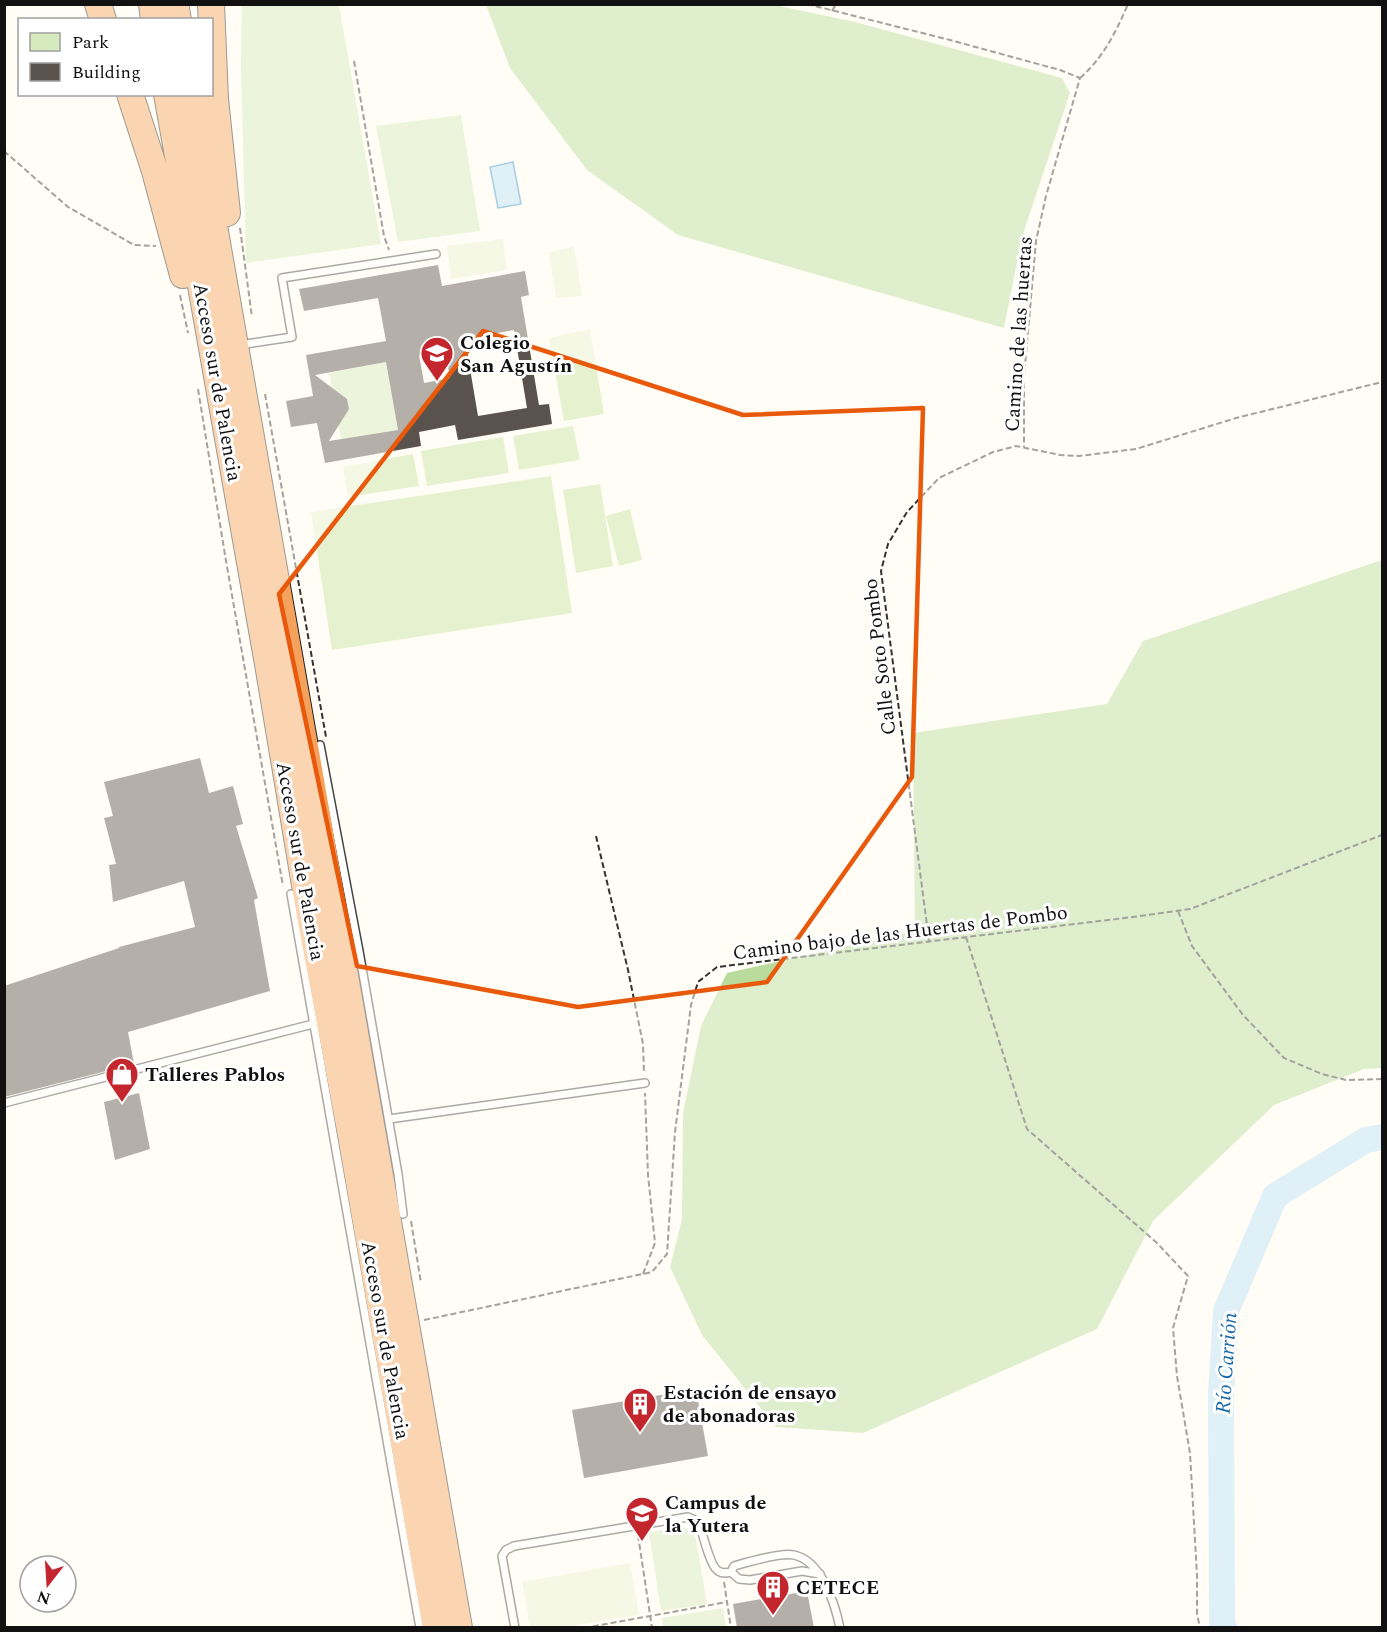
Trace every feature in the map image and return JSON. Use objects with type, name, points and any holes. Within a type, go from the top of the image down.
[{"type":"highway","points":[[213,38],[218,122],[230,238],[241,316],[273,498],[273,569]]},
{"type":"highway","points":[[131,96],[179,256],[214,428],[242,589],[268,664],[272,748],[287,891]]},
{"type":"highway","name":"Acceso sur de Palencia","points":[[167,96],[436,1628]]},
{"type":"highway","name":"Acceso sur de Palencia","points":[[191,96],[459,1628]]},
{"type":"highway","points":[[278,595],[300,650],[320,745]]},
{"type":"highway","points":[[403,1214],[416,1303],[416,1379]]},
{"type":"lane","points":[[246,344],[292,337],[282,278],[436,254]]},
{"type":"lane","points":[[320,745],[389,1119],[403,1214]]},
{"type":"lane","points":[[287,891],[314,1023],[420,1628]]},
{"type":"lane","points":[[4,1103],[314,1023]]},
{"type":"lane","points":[[389,1119],[645,1083]]},
{"type":"lane","points":[[515,1628],[502,1556],[506,1550],[514,1546],[688,1517],[699,1522],[717,1571],[739,1579],[750,1580],[802,1571],[820,1574]]},
{"type":"lane","points":[[727,1573],[734,1566],[742,1563],[777,1556],[794,1555],[808,1561],[820,1574],[835,1606],[840,1628]]},
{"type":"path","points":[[807,4],[961,43],[1060,70],[1080,78],[1093,67],[1109,42],[1128,4]]},
{"type":"path","points":[[832,11],[836,4]]},
{"type":"path","points":[[354,61],[384,236],[392,261]]},
{"type":"path","name":"Camino de las huertas","points":[[1024,447],[1024,377],[1036,242],[1046,196],[1080,78]]},
{"type":"path","points":[[4,151],[68,207],[134,245],[156,246]]},
{"type":"path","points":[[179,291],[188,334]]},
{"type":"path","points":[[1024,447],[1060,455],[1079,456],[1136,448],[1236,418],[1383,382]]},
{"type":"path","points":[[198,390],[224,550],[287,891]]},
{"type":"path","name":"Calle Soto Pombo","points":[[929,942],[881,571],[888,544],[902,520],[939,478],[993,452],[1016,446],[1024,447]]},
{"type":"path","name":"Camino bajo de las Huertas de Pombo","points":[[416,1322],[652,1272],[667,1254],[675,1131],[691,1005],[698,982],[717,967],[1190,909],[1383,835]]},
{"type":"path","points":[[596,836],[643,1044],[648,1175],[655,1243],[643,1274]]},
{"type":"path","points":[[1178,911],[1192,946],[1243,1015],[1284,1058],[1322,1074],[1346,1080],[1383,1079]]},
{"type":"path","points":[[966,937],[1027,1129],[1157,1243],[1188,1276],[1173,1328],[1177,1376],[1190,1453],[1197,1614],[1200,1628]]},
{"type":"path","points":[[637,1525],[652,1628]]},
{"type":"path","points":[[727,1573],[731,1628]]},
{"type":"path","points":[[584,1628],[728,1602]]},
{"type":"highlighted area","points":[[483,331],[743,415],[923,408],[912,777],[767,982],[578,1007],[357,966],[279,594]]},
{"type":"green space","points":[[242,5],[339,5],[381,244],[246,263],[241,66]]},
{"type":"green space","points":[[486,5],[775,5],[855,22],[1062,78],[1070,93],[1022,237],[1004,328],[678,235],[587,170],[510,68]]},
{"type":"green space","points":[[461,115],[480,231],[398,242],[376,126]]},
{"type":"green space","points":[[503,239],[507,270],[451,279],[447,246]]},
{"type":"green space","points":[[574,247],[582,296],[556,298],[549,252]]},
{"type":"green space","points":[[590,329],[604,414],[564,421],[549,338]]},
{"type":"green space","points":[[386,362],[398,430],[341,439],[337,419],[349,408],[347,399],[338,392],[333,393],[329,373]]},
{"type":"green space","points":[[573,426],[580,460],[519,470],[513,436]]},
{"type":"green space","points":[[503,437],[509,473],[427,486],[421,451]]},
{"type":"green space","points":[[413,454],[419,486],[348,497],[343,467]]},
{"type":"green space","points":[[551,476],[572,613],[332,650],[311,512]]},
{"type":"green space","points":[[600,484],[613,566],[576,573],[563,490]]},
{"type":"green space","points":[[630,509],[642,560],[619,566],[606,516]]},
{"type":"green space","points":[[1382,560],[1382,1068],[1364,1069],[1274,1105],[1153,1221],[1097,1329],[863,1433],[776,1427],[702,1335],[670,1267],[682,1219],[683,1113],[701,1026],[727,973],[915,931],[913,733],[1107,704],[1143,641]]},
{"type":"green space","points":[[678,1526],[689,1530],[696,1539],[707,1604],[661,1611],[649,1533]]},
{"type":"green space","points":[[630,1563],[639,1615],[565,1627],[530,1627],[522,1582]]},
{"type":"green space","points":[[723,1608],[726,1627],[663,1627],[662,1618]]},
{"type":"water","points":[[513,162],[521,204],[498,208],[490,167]]},
{"type":"building","points":[[438,265],[442,286],[525,271],[529,295],[521,297],[539,405],[549,404],[552,424],[458,440],[455,425],[419,432],[421,446],[325,463],[317,423],[291,427],[286,401],[313,396],[306,355],[386,341],[378,298],[304,311],[299,289]],"holes":[[[514,330],[527,408],[478,416],[465,339]],[[445,350],[450,378],[424,383],[419,355]],[[386,362],[398,430],[329,441],[349,409],[347,399],[315,375]]]},
{"type":"building","points":[[200,758],[209,793],[233,786],[243,824],[236,826],[258,898],[254,900],[270,991],[128,1032],[134,1064],[4,1097],[4,986],[119,947],[195,927],[184,881],[113,902],[109,865],[116,864],[104,818],[113,816],[104,782]]},
{"type":"building","points":[[139,1093],[150,1149],[115,1160],[104,1102]]},
{"type":"building","name":"Estación de ensayo de abonadoras","points":[[696,1389],[708,1456],[584,1478],[572,1410]]},
{"type":"building","name":"CETECE","points":[[807,1591],[814,1628],[737,1628],[733,1604]]},
{"type":"waterway","name":"Río Carrión","points":[[1224,1628],[1222,1621],[1221,1394],[1226,1311],[1275,1196],[1366,1140],[1382,1137]]},
{"type":"place","name":"Colegio San Agustín","points":[[437,382]]},
{"type":"place","name":"Talleres Pablos","points":[[122,1103]]},
{"type":"place","name":"Estación de ensayo de abonadoras","points":[[640,1433]]},
{"type":"place","name":"Campus de la Yutera","points":[[642,1542]]},
{"type":"place","name":"CETECE","points":[[773,1616]]}]
